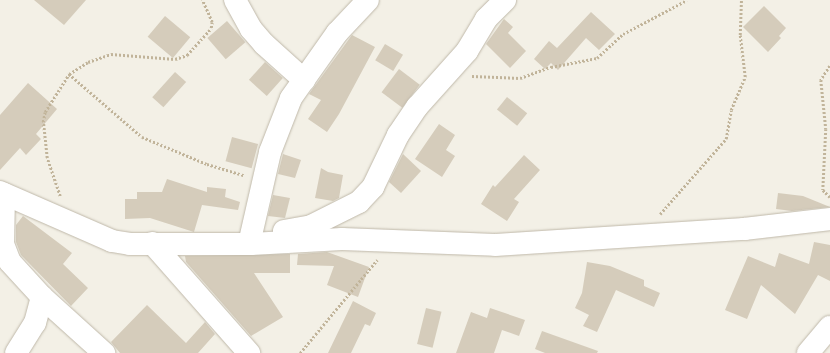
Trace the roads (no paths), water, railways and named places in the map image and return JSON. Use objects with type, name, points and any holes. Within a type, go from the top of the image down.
[{"type":"street","points":[[234,0],[264,44],[304,80]]},
{"type":"street","points":[[250,240],[262,180],[279,125],[291,98],[337,33],[368,0]]},
{"type":"street","points":[[250,240],[311,226],[360,202],[373,187],[398,134],[468,50],[486,19],[505,0]]},
{"type":"street","points":[[104,353],[42,297],[5,254],[2,193],[112,242],[152,243],[342,239],[391,243],[495,245],[744,229],[830,219]]},
{"type":"street","points":[[152,243],[249,353]]},
{"type":"street","points":[[16,353],[35,323],[42,297]]},
{"type":"street","points":[[808,353],[830,327]]}]
